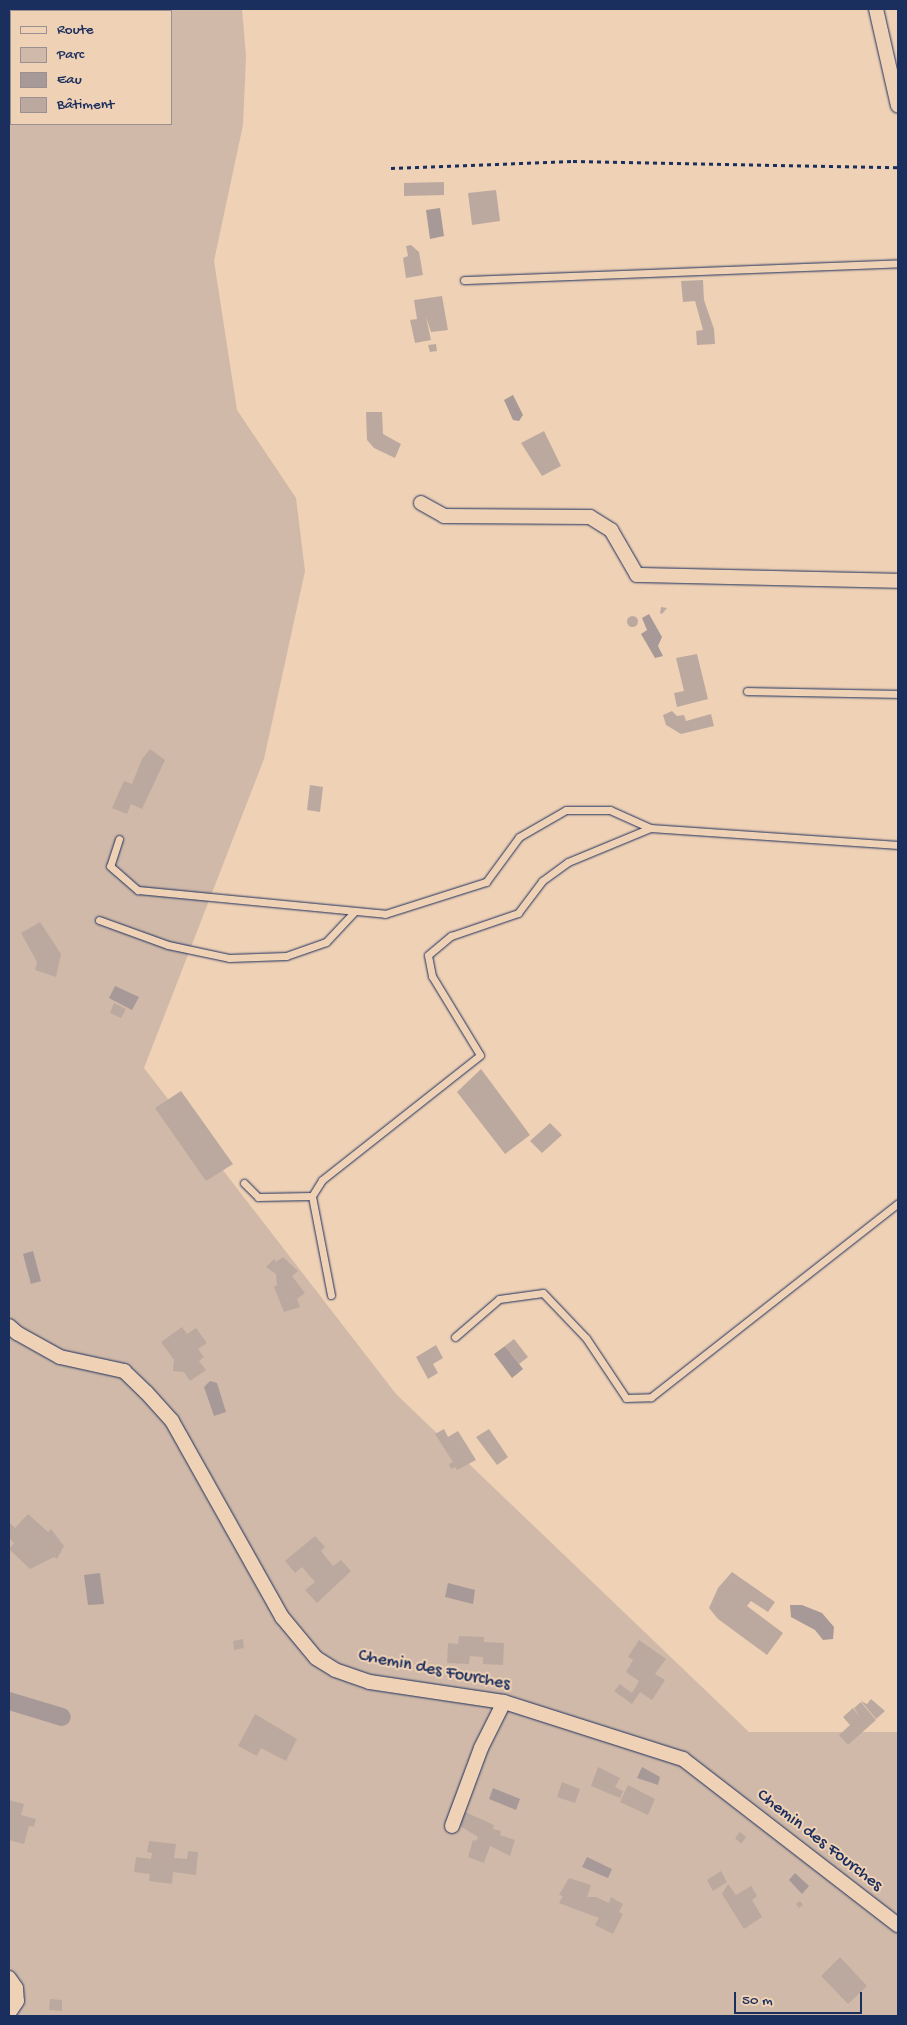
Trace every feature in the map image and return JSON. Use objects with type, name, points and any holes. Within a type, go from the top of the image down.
[{"type":"street","points":[[876,9],[898,106]]},
{"type":"street","points":[[421,502],[444,516],[590,517],[612,530],[637,575],[898,581]]},
{"type":"street","name":"Chemin des Fourches","points":[[9,1326],[17,1333],[60,1357],[124,1371],[146,1392],[172,1421],[282,1617],[316,1658],[335,1670],[370,1682],[504,1702],[683,1759],[898,1925]]},
{"type":"street","points":[[452,1826],[481,1748],[504,1702]]},
{"type":"street","points":[[9,1978],[16,1988],[17,2001],[9,2013]]},
{"type":"lane","points":[[464,280],[898,263]]},
{"type":"lane","points":[[747,691],[898,694]]},
{"type":"lane","points":[[119,839],[110,866],[138,890],[385,914],[486,882],[519,837],[566,810],[610,810],[650,828],[898,845]]},
{"type":"lane","points":[[331,1295],[312,1196],[322,1180],[480,1055],[432,976],[428,954],[451,936],[518,913],[542,881],[568,862],[650,828]]},
{"type":"lane","points":[[99,920],[168,946],[229,958],[286,956],[326,942],[355,911]]},
{"type":"lane","points":[[244,1183],[258,1197],[312,1196]]},
{"type":"lane","points":[[455,1336],[499,1299],[543,1293],[586,1338],[626,1398],[651,1397],[898,1203]]},
{"type":"path","points":[[392,168],[573,161],[898,167]]},
{"type":"green space","points":[[9,9],[242,9],[246,56],[243,125],[214,261],[237,410],[296,498],[305,571],[264,759],[144,1068],[396,1394],[749,1732],[898,1732],[898,2016],[9,2016]]},
{"type":"water","points":[[440,208],[444,236],[430,239],[426,210]]},
{"type":"water","points":[[513,395],[523,415],[519,421],[513,420],[504,400]]},
{"type":"water","points":[[649,614],[662,637],[658,646],[663,656],[655,658],[641,634],[647,630],[642,618]]},
{"type":"water","points":[[115,986],[139,997],[132,1010],[109,998]]},
{"type":"water","points":[[33,1251],[41,1281],[31,1284],[23,1254]]},
{"type":"water","points":[[505,1346],[523,1369],[512,1378],[494,1354]]},
{"type":"water","points":[[210,1381],[217,1383],[226,1412],[214,1416],[204,1387]]},
{"type":"water","points":[[100,1573],[104,1604],[88,1605],[84,1575]]},
{"type":"water","points":[[448,1583],[475,1590],[473,1604],[445,1597]]},
{"type":"water","points":[[790,1605],[802,1605],[822,1613],[834,1627],[833,1639],[823,1640],[815,1630],[791,1617]]},
{"type":"water","points":[[642,1767],[660,1777],[658,1785],[637,1778]]},
{"type":"water","points":[[493,1788],[520,1799],[516,1810],[489,1799]]},
{"type":"water","points":[[587,1857],[612,1869],[608,1878],[582,1867]]},
{"type":"water","points":[[795,1873],[809,1886],[802,1894],[789,1880]]},
{"type":"building","points":[[444,182],[444,195],[404,196],[404,183]]},
{"type":"building","points":[[496,190],[500,221],[472,225],[468,193]]},
{"type":"building","points":[[411,245],[419,252],[423,275],[406,278],[403,258],[408,256],[406,246]]},
{"type":"building","points":[[703,280],[704,300],[714,329],[715,344],[697,345],[696,331],[703,330],[695,301],[683,302],[681,281]]},
{"type":"building","points":[[442,296],[448,330],[431,332],[426,317],[431,340],[415,343],[410,320],[417,319],[414,300]]},
{"type":"building","points":[[436,344],[437,351],[430,352],[428,345]]},
{"type":"building","points":[[366,412],[382,412],[383,434],[401,444],[395,458],[374,448],[367,440]]},
{"type":"building","points":[[544,431],[561,466],[542,476],[521,443]]},
{"type":"building","points":[[661,607],[667,608],[662,614],[660,613]]},
{"type":"building","points":[[630,616],[634,616],[637,621],[636,625],[630,626],[627,623],[627,619]]},
{"type":"building","points":[[697,654],[708,699],[677,707],[674,693],[684,691],[676,658]]},
{"type":"building","points":[[672,711],[677,716],[684,715],[686,721],[711,714],[714,726],[681,734],[666,725],[663,715]]},
{"type":"building","points":[[150,749],[165,760],[142,809],[131,804],[127,814],[112,808],[124,781],[132,784],[142,759]]},
{"type":"building","points":[[310,785],[323,787],[320,812],[307,810]]},
{"type":"building","points":[[40,922],[61,954],[56,977],[35,970],[37,962],[21,933]]},
{"type":"building","points":[[114,1003],[126,1009],[121,1018],[110,1013]]},
{"type":"building","points":[[481,1069],[530,1135],[505,1154],[457,1092]]},
{"type":"building","points":[[181,1091],[233,1164],[206,1181],[155,1108]]},
{"type":"building","points":[[550,1123],[562,1135],[542,1153],[530,1141]]},
{"type":"building","points":[[283,1257],[298,1271],[292,1276],[305,1293],[297,1299],[300,1307],[284,1312],[274,1287],[277,1285],[276,1274],[266,1267],[274,1259],[276,1262]]},
{"type":"building","points":[[182,1327],[187,1334],[196,1328],[207,1343],[198,1349],[204,1357],[199,1361],[206,1370],[190,1381],[184,1372],[173,1371],[174,1360],[161,1342]]},
{"type":"building","points":[[514,1339],[528,1357],[519,1364],[505,1346]]},
{"type":"building","points":[[436,1345],[443,1358],[433,1364],[438,1373],[428,1379],[416,1357]]},
{"type":"building","points":[[444,1429],[448,1437],[458,1431],[476,1460],[457,1470],[455,1467],[451,1469],[449,1464],[453,1462],[435,1434]]},
{"type":"building","points":[[489,1429],[508,1457],[497,1465],[476,1437]]},
{"type":"building","points":[[28,1514],[48,1532],[51,1529],[64,1546],[57,1559],[54,1557],[30,1569],[9,1549],[14,1543],[9,1538],[9,1522],[15,1528]]},
{"type":"building","points":[[315,1536],[325,1547],[321,1551],[333,1566],[341,1560],[351,1571],[317,1603],[305,1590],[315,1582],[302,1567],[295,1573],[285,1561]]},
{"type":"building","points":[[732,1572],[775,1602],[768,1612],[751,1601],[747,1606],[783,1633],[767,1655],[718,1619],[709,1608],[718,1588]]},
{"type":"building","points":[[459,1636],[484,1637],[484,1642],[504,1643],[503,1665],[483,1664],[483,1657],[470,1656],[469,1664],[447,1663],[448,1643],[458,1644]]},
{"type":"building","points":[[243,1639],[244,1648],[234,1650],[233,1641]]},
{"type":"building","points":[[639,1640],[666,1659],[655,1674],[665,1680],[652,1700],[640,1692],[632,1704],[614,1691],[620,1684],[632,1693],[639,1681],[626,1672],[633,1660],[628,1657]]},
{"type":"building","points":[[871,1699],[885,1711],[876,1719],[861,1701],[867,1704]]},
{"type":"building","points":[[861,1702],[876,1720],[848,1745],[839,1735],[850,1725],[843,1717],[853,1708],[860,1717],[854,1708]]},
{"type":"building","points":[[255,1714],[297,1739],[286,1761],[261,1748],[257,1756],[238,1746]]},
{"type":"building","points":[[598,1767],[620,1778],[615,1787],[623,1791],[620,1798],[591,1786]]},
{"type":"building","points":[[562,1782],[580,1789],[575,1803],[557,1797]]},
{"type":"building","points":[[628,1785],[655,1799],[648,1815],[620,1802]]},
{"type":"building","points":[[9,1800],[24,1804],[21,1815],[36,1819],[34,1827],[29,1826],[24,1844],[9,1840]]},
{"type":"building","points":[[465,1812],[494,1825],[493,1829],[501,1831],[500,1835],[515,1840],[510,1856],[490,1846],[484,1863],[468,1857],[473,1840],[476,1841],[478,1837],[457,1824]]},
{"type":"building","points":[[740,1832],[746,1837],[741,1844],[735,1838]]},
{"type":"building","points":[[149,1841],[176,1844],[174,1858],[187,1859],[188,1851],[198,1852],[196,1875],[173,1872],[172,1884],[149,1881],[150,1874],[134,1872],[136,1857],[151,1859],[152,1853],[147,1852]]},
{"type":"building","points":[[721,1871],[727,1882],[713,1891],[707,1880]]},
{"type":"building","points":[[569,1878],[591,1885],[587,1897],[596,1897],[609,1903],[611,1897],[623,1904],[619,1912],[623,1914],[613,1934],[595,1925],[599,1918],[559,1903],[563,1896],[559,1895]]},
{"type":"building","points":[[728,1884],[736,1895],[751,1886],[757,1896],[752,1900],[762,1917],[744,1929],[722,1894]]},
{"type":"building","points":[[800,1901],[803,1905],[799,1908],[796,1904]]},
{"type":"building","points":[[840,1957],[867,1986],[848,2004],[821,1976]]},
{"type":"building","points":[[50,1999],[62,2000],[62,2011],[49,2010]]},
{"type":"waterway","points":[[9,1701],[62,1717]]}]
